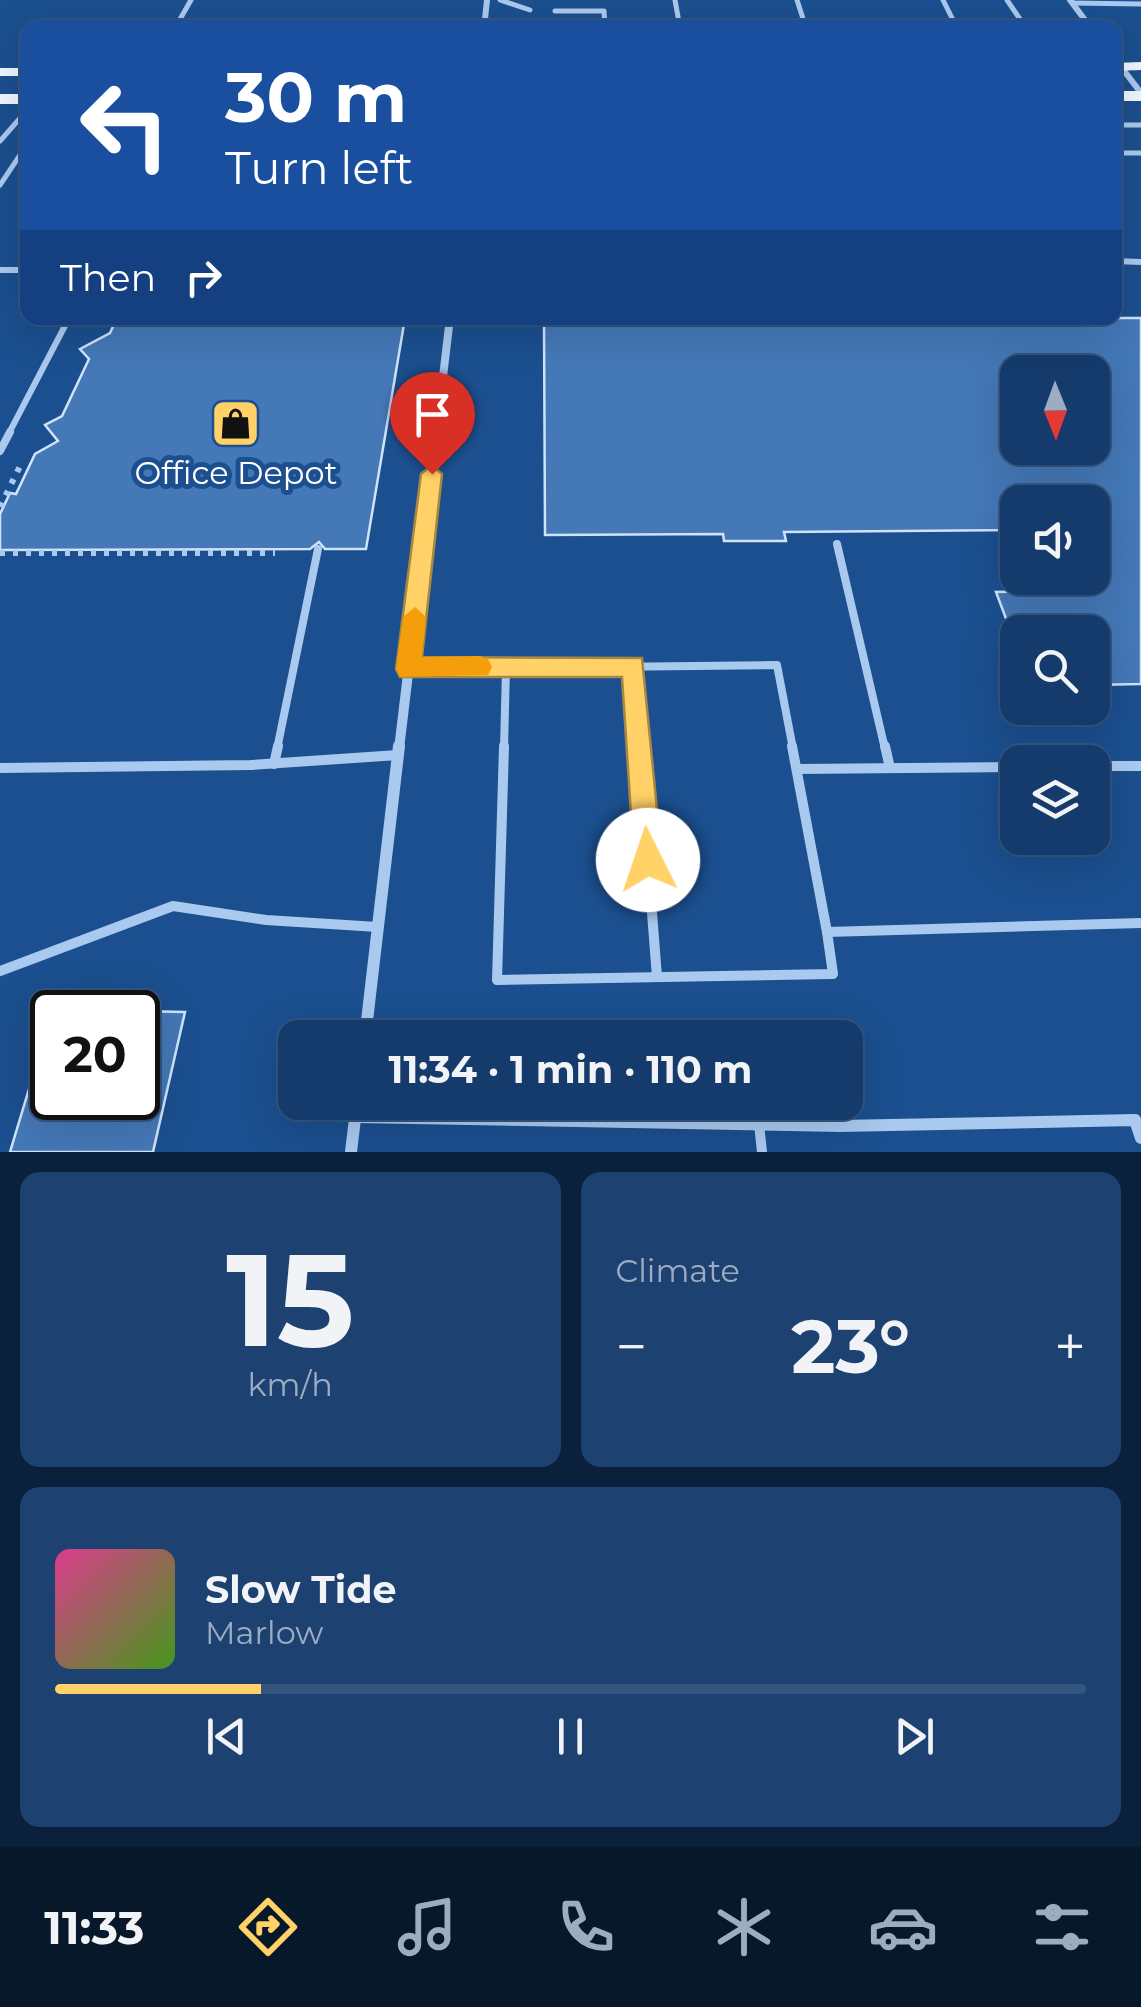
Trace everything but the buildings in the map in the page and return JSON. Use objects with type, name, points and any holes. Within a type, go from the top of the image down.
[{"type":"street","points":[[1122,70],[1141,95]]},
{"type":"street","points":[[367,1020],[449,325]]},
{"type":"street","points":[[352,1152],[356,1120]]},
{"type":"street","points":[[643,1120],[840,1126],[1135,1120],[1141,1138]]},
{"type":"lane","points":[[500,0],[530,10]]},
{"type":"lane","points":[[1071,2],[1140,2]]},
{"type":"lane","points":[[555,11],[604,11],[605,20]]},
{"type":"lane","points":[[0,140],[20,118]]},
{"type":"lane","points":[[0,185],[20,156]]},
{"type":"lane","points":[[0,451],[66,325]]},
{"type":"lane","points":[[837,544],[890,768]]},
{"type":"lane","points":[[274,764],[318,549]]},
{"type":"lane","points":[[408,669],[506,667],[777,664],[833,974],[496,980],[506,667]]},
{"type":"lane","points":[[633,666],[657,977]]},
{"type":"lane","points":[[0,768],[274,764],[398,755]]},
{"type":"lane","points":[[1110,766],[1141,766]]},
{"type":"lane","points":[[797,769],[1000,767]]},
{"type":"lane","points":[[0,971],[173,906],[266,920],[378,928]]},
{"type":"lane","points":[[827,932],[1141,923]]},
{"type":"lane","points":[[758,1124],[762,1152]]},
{"type":"path","points":[[0,553],[275,552]]},
{"type":"slow traffic","points":[[415,617],[408,669],[480,667]]},
{"type":"place","name":"Office Depot","points":[[236,423]]},
{"type":"route","points":[[432,474],[408,669],[633,666],[648,860]]}]
